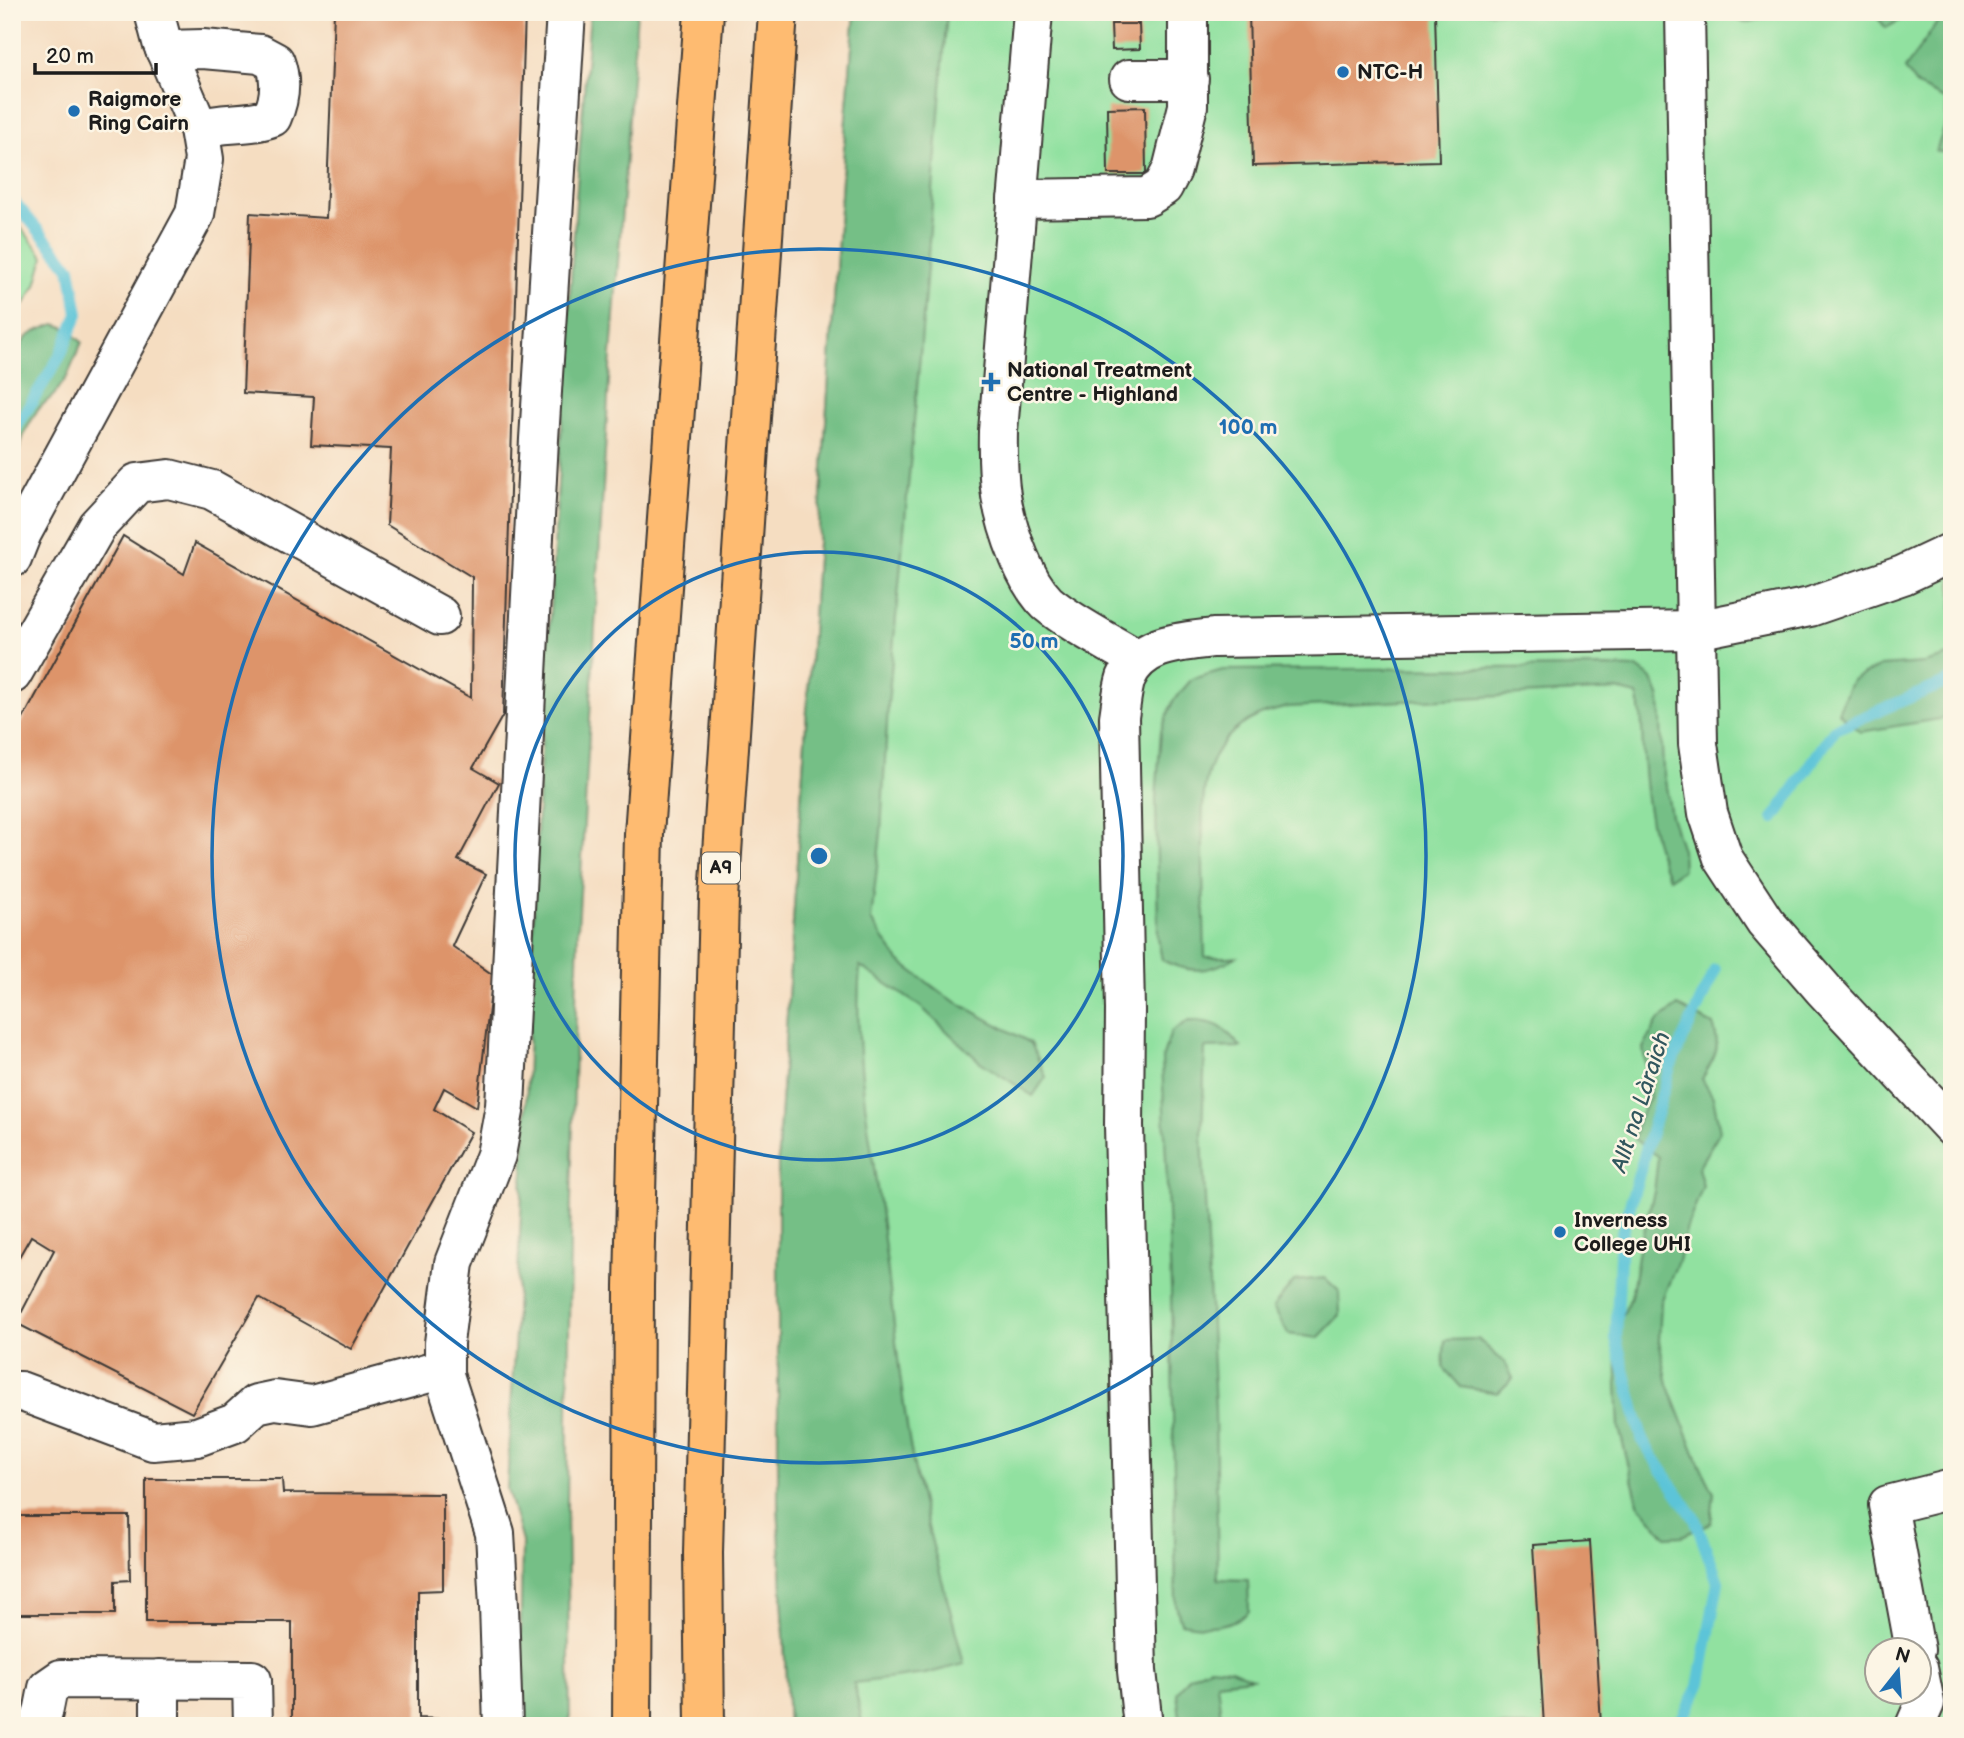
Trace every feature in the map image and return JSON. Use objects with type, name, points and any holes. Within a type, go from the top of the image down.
[{"type":"highway","points":[[632,1726],[634,1272],[644,834],[704,12]]},
{"type":"highway","name":"A9","points":[[705,1726],[703,1539],[719,898],[778,12]]},
{"type":"street","points":[[12,558],[22,533],[195,214],[204,159],[199,129],[165,50],[154,12]]},
{"type":"street","points":[[503,1726],[495,1533],[474,1474],[444,1369],[444,1343],[454,1263],[496,1156],[505,1106],[539,439],[566,12]]},
{"type":"street","points":[[1033,12],[998,431],[1000,503],[1025,573],[1046,601],[1067,618],[1138,660]]},
{"type":"street","points":[[1017,199],[1147,197],[1163,187],[1172,170],[1188,106],[1188,12]]},
{"type":"street","points":[[1685,12],[1698,744],[1708,813],[1723,858],[1765,922],[1824,990],[1952,1127]]},
{"type":"street","points":[[165,50],[203,49],[260,54],[275,62],[280,76],[279,93],[272,117],[262,121],[217,123],[199,129]]},
{"type":"street","points":[[1129,79],[1189,79]]},
{"type":"street","points":[[12,674],[97,526],[137,483],[169,479],[212,490],[440,616]]},
{"type":"street","points":[[1143,1726],[1138,1671],[1124,1125],[1125,1010],[1119,717],[1126,678],[1138,660],[1142,655],[1171,643],[1213,638],[1696,630],[1810,607],[1903,575],[1952,552]]},
{"type":"street","points":[[12,1391],[20,1391],[153,1441],[197,1437],[235,1423],[256,1404],[275,1400],[312,1405],[444,1369]]},
{"type":"street","points":[[1912,1636],[1888,1505],[1952,1489]]},
{"type":"street","points":[[38,1726],[48,1688],[61,1679],[252,1680],[253,1726]]},
{"type":"street","points":[[160,1679],[160,1726]]},
{"type":"street","points":[[1915,1726],[1924,1706]]},
{"type":"green space","points":[[590,12],[637,12],[609,382],[578,929],[570,1239],[567,1510],[570,1726],[519,1726],[522,1542],[507,1489],[539,783]]},
{"type":"green space","points":[[855,12],[1952,12],[1952,1726],[788,1726],[778,1501],[778,1150]]},
{"type":"green space","points":[[855,12],[947,12],[920,356],[888,705],[881,833],[871,920],[899,961],[947,997],[1031,1043],[1046,1077],[1033,1096],[979,1061],[921,1007],[860,966],[858,997],[863,1088],[907,1426],[925,1516],[964,1664],[925,1674],[854,1683],[863,1726],[788,1726],[778,1501],[778,1150]]},
{"type":"green space","points":[[1738,12],[1790,12],[1745,23],[1734,18]]},
{"type":"green space","points":[[1882,12],[1915,12],[1886,28],[1876,16]]},
{"type":"green space","points":[[1934,12],[1952,12],[1952,154],[1936,151],[1946,123],[1947,100],[1917,86],[1905,69],[1939,20]]},
{"type":"green space","points":[[12,216],[44,257],[36,285],[24,305],[12,296]]},
{"type":"green space","points":[[55,324],[64,327],[82,342],[67,377],[54,395],[38,409],[25,432],[12,470],[11,402],[19,350],[28,336]]},
{"type":"green space","points":[[1952,655],[1952,717],[1860,732],[1838,712],[1852,680],[1880,666],[1924,663]]},
{"type":"green space","points":[[1637,668],[1652,679],[1660,698],[1663,768],[1671,816],[1682,850],[1683,870],[1669,878],[1653,834],[1645,786],[1637,695],[1617,690],[1288,707],[1258,716],[1239,727],[1224,741],[1214,756],[1204,791],[1205,957],[1236,957],[1217,966],[1199,970],[1181,968],[1162,960],[1158,939],[1156,799],[1161,731],[1173,701],[1192,679],[1223,670]]},
{"type":"green space","points":[[1678,1006],[1713,1025],[1717,1048],[1702,1079],[1713,1097],[1720,1131],[1698,1168],[1703,1186],[1661,1302],[1659,1341],[1668,1384],[1699,1463],[1714,1493],[1711,1523],[1682,1536],[1666,1537],[1638,1503],[1619,1428],[1616,1330],[1631,1297],[1640,1244],[1654,1192],[1658,1157],[1634,1139],[1638,1119],[1650,1097],[1643,1048],[1658,1021]]},
{"type":"green space","points":[[1188,1021],[1219,1026],[1241,1047],[1205,1048],[1202,1135],[1215,1409],[1218,1579],[1248,1580],[1249,1611],[1234,1621],[1217,1626],[1181,1623],[1176,1605],[1171,1289],[1162,1059],[1171,1032]]},
{"type":"green space","points":[[1325,1278],[1339,1291],[1340,1315],[1318,1338],[1288,1334],[1273,1307],[1294,1281]]},
{"type":"green space","points":[[1478,1339],[1505,1363],[1513,1378],[1498,1393],[1461,1387],[1443,1367],[1445,1340]]},
{"type":"green space","points":[[1209,1667],[1231,1669],[1252,1678],[1217,1682],[1222,1726],[1181,1726],[1177,1693],[1188,1677]]},
{"type":"building","points":[[334,12],[525,12],[503,715],[473,768],[499,783],[458,860],[486,874],[452,946],[493,975],[477,1107],[444,1088],[434,1109],[471,1132],[351,1349],[259,1298],[192,1413],[16,1323],[54,1250],[31,1236],[12,1269],[12,739],[123,536],[184,574],[195,543],[471,698],[472,577],[387,525],[391,449],[311,445],[314,397],[243,393],[250,213],[326,218]]},
{"type":"building","name":"NTC-H","points":[[1249,12],[1435,12],[1439,161],[1253,166]]},
{"type":"building","points":[[1111,24],[1139,24],[1140,49],[1112,50]]},
{"type":"building","points":[[1145,107],[1146,174],[1108,174],[1107,108]]},
{"type":"building","points":[[146,1479],[282,1479],[283,1493],[443,1494],[443,1590],[418,1591],[418,1718],[441,1719],[441,1726],[292,1726],[292,1622],[146,1622]]},
{"type":"building","points":[[12,1516],[129,1516],[130,1580],[115,1581],[115,1614],[12,1614]]},
{"type":"building","points":[[1590,1541],[1601,1724],[1544,1726],[1533,1545]]},
{"type":"waterway","points":[[12,199],[70,268],[78,314],[60,356],[12,434]]},
{"type":"waterway","name":"Allt na Làraich","points":[[1774,818],[1835,729],[1952,680]]},
{"type":"waterway","name":"Allt na Làraich","points":[[1678,1726],[1699,1687],[1718,1582],[1695,1519],[1643,1442],[1616,1339],[1621,1236],[1670,1067],[1715,970]]},
{"type":"place","name":"NTC-H","points":[[1343,72]]},
{"type":"place","name":"Raigmore Ring Cairn","points":[[74,111]]},
{"type":"place","name":"National Treatment Centre - Highland","points":[[991,382]]},
{"type":"place","name":"Inverness College UHI","points":[[1560,1232]]}]
